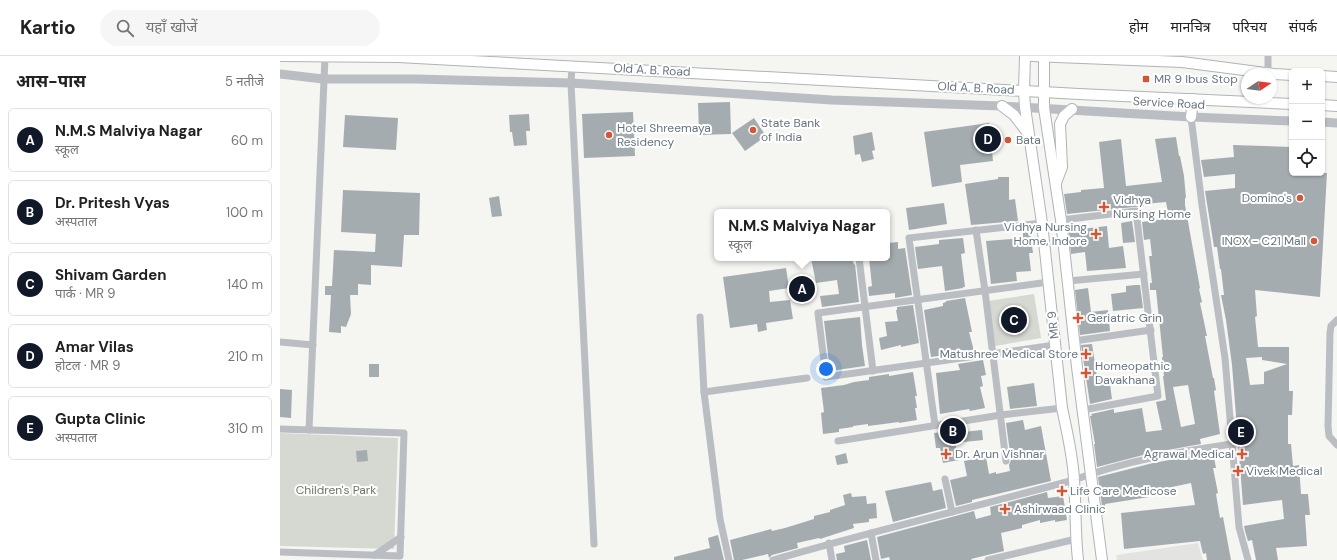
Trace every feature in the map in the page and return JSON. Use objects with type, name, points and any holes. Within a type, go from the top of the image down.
[{"type":"main road","name":"Old A. B. Road","points":[[280,56],[398,58],[572,66],[1044,92]]},
{"type":"main road","name":"MR 9","points":[[1025,56],[1025,107],[1042,223],[1062,408],[1074,480],[1078,560]]},
{"type":"main road","points":[[1032,56],[1181,59],[1241,69]]},
{"type":"main road","name":"MR 9","points":[[1044,56],[1044,108],[1061,220],[1082,410],[1092,474],[1102,560]]},
{"type":"main road","points":[[1277,74],[1289,75]]},
{"type":"main road","points":[[1325,76],[1337,77]]},
{"type":"main road","points":[[1044,92],[1289,104]]},
{"type":"main road","points":[[1192,117],[1193,98]]},
{"type":"main road","points":[[1325,105],[1337,106]]},
{"type":"main road","points":[[1002,106],[1017,118],[1030,135]]},
{"type":"main road","points":[[1056,184],[1062,167],[1060,124],[1064,116],[1072,109]]},
{"type":"street","points":[[1268,56],[1268,68]]},
{"type":"street","points":[[308,430],[325,57]]},
{"type":"street","points":[[572,66],[571,83],[594,544]]},
{"type":"street","name":"Service Road","points":[[280,74],[323,79],[416,79],[571,83],[832,100],[1072,109],[1192,117],[1289,121]]},
{"type":"street","points":[[1192,117],[1202,205],[1225,358],[1239,527],[1248,560]]},
{"type":"street","points":[[1325,122],[1337,123]]},
{"type":"street","points":[[1061,220],[1136,211],[1158,396],[1082,410]]},
{"type":"street","points":[[935,425],[925,364],[909,238],[1042,223]]},
{"type":"street","points":[[976,230],[1006,461]]},
{"type":"street","points":[[859,261],[873,371]]},
{"type":"street","points":[[1068,281],[1144,274]]},
{"type":"street","points":[[1049,282],[818,314],[826,377],[1056,345]]},
{"type":"street","points":[[700,317],[704,392],[720,519],[728,560]]},
{"type":"street","points":[[1337,320],[1331,326],[1330,333],[1328,426],[1329,436],[1337,445]]},
{"type":"street","points":[[1074,341],[1150,330]]},
{"type":"street","points":[[280,342],[313,345]]},
{"type":"street","points":[[704,392],[807,378]]},
{"type":"street","points":[[838,441],[1001,415],[1062,408]]},
{"type":"street","points":[[280,429],[404,433],[400,556],[280,552]]},
{"type":"street","points":[[773,560],[790,558],[829,543],[1074,480],[1092,474],[1188,450],[1231,444]]},
{"type":"street","points":[[945,479],[952,512]]},
{"type":"street","points":[[870,533],[876,560]]},
{"type":"street","points":[[375,555],[401,537]]},
{"type":"street","points":[[988,560],[1008,558],[1076,539]]},
{"type":"street","points":[[829,543],[832,560]]},
{"type":"shaded area","points":[[1198,543],[1203,560],[1117,560],[1116,555]]},
{"type":"green space","points":[[1034,294],[1041,338],[995,346],[988,301]]},
{"type":"green space","name":"Children's Park","points":[[280,433],[398,438],[394,549],[280,546]]},
{"type":"building","points":[[730,102],[731,134],[699,135],[698,103]]},
{"type":"building","name":"Hotel Shreemaya Residency","points":[[633,112],[635,156],[584,158],[582,114]]},
{"type":"building","points":[[529,114],[530,131],[526,131],[527,145],[514,146],[512,132],[510,132],[509,115]]},
{"type":"building","points":[[345,115],[398,118],[396,150],[343,147]]},
{"type":"building","points":[[754,118],[766,136],[745,151],[732,133]]},
{"type":"building","points":[[989,123],[993,161],[960,165],[962,182],[932,187],[924,132]]},
{"type":"building","points":[[872,132],[875,150],[872,151],[874,159],[862,162],[860,154],[855,155],[853,136]]},
{"type":"building","points":[[1176,137],[1184,176],[1186,198],[1185,205],[1200,288],[1202,302],[1200,303],[1207,336],[1205,336],[1216,390],[1214,391],[1220,434],[1200,439],[1201,444],[1151,453],[1097,467],[1090,416],[1092,416],[1091,414],[1114,409],[1114,413],[1142,408],[1146,432],[1162,430],[1156,402],[1166,400],[1163,376],[1163,357],[1156,290],[1150,290],[1150,283],[1152,283],[1149,256],[1152,256],[1150,239],[1144,240],[1142,222],[1169,218],[1166,202],[1144,204],[1144,206],[1067,214],[1064,194],[1081,192],[1081,190],[1104,188],[1099,142],[1121,139],[1126,186],[1162,182],[1155,139]],"holes":[[[1188,385],[1195,424],[1181,427],[1173,387]]]},
{"type":"building","points":[[1233,145],[1289,147],[1289,176],[1325,176],[1325,173],[1327,173],[1320,297],[1255,290],[1257,316],[1255,317],[1258,347],[1289,347],[1289,391],[1293,391],[1292,415],[1288,415],[1288,444],[1291,444],[1293,466],[1299,465],[1301,494],[1308,494],[1310,515],[1305,515],[1307,546],[1276,548],[1278,560],[1256,560],[1252,540],[1248,541],[1244,526],[1284,519],[1282,500],[1243,505],[1232,365],[1221,295],[1224,295],[1221,269],[1217,247],[1214,247],[1205,191],[1235,188],[1235,174],[1204,177],[1201,160],[1234,157]],"holes":[[[1262,357],[1262,360],[1287,364],[1264,372],[1264,384],[1250,385],[1246,358]]]},
{"type":"building","points":[[998,177],[1009,177],[1009,200],[1015,199],[1018,221],[971,225],[965,184],[998,179]]},
{"type":"building","points":[[343,190],[420,193],[419,235],[404,235],[402,267],[371,265],[371,285],[358,284],[358,295],[350,295],[351,314],[346,327],[341,326],[341,333],[329,332],[331,295],[325,295],[325,286],[332,286],[334,250],[375,252],[376,234],[341,232]]},
{"type":"building","points":[[499,196],[502,216],[492,217],[489,198]]},
{"type":"building","points":[[944,203],[947,224],[909,230],[906,208]]},
{"type":"building","points":[[1132,221],[1135,242],[1123,243],[1121,223]]},
{"type":"building","points":[[1068,224],[1071,224],[1073,230],[1107,226],[1109,248],[1123,246],[1126,268],[1087,271],[1085,252],[1071,254]]},
{"type":"building","points":[[1030,231],[1033,253],[1029,253],[1031,271],[1016,272],[1017,281],[991,284],[986,241],[1023,238],[1023,232]]},
{"type":"building","points":[[963,238],[965,253],[961,254],[965,287],[945,291],[942,266],[918,269],[915,247],[939,244],[939,240]]},
{"type":"building","points":[[898,242],[898,249],[905,248],[912,295],[895,298],[895,293],[869,296],[868,287],[872,286],[869,261],[890,261],[890,243]]},
{"type":"building","points":[[812,261],[853,261],[854,265],[855,264],[859,302],[822,307],[820,296],[839,294],[837,280],[816,283]]},
{"type":"building","points":[[786,268],[789,288],[769,291],[770,302],[790,300],[793,319],[766,323],[767,330],[758,332],[757,324],[730,328],[723,277]]},
{"type":"building","points":[[1140,285],[1143,308],[1113,311],[1111,294],[1126,292],[1126,286]]},
{"type":"building","points":[[1088,288],[1091,312],[1108,310],[1110,331],[1080,335],[1075,290]]},
{"type":"building","points":[[965,298],[972,332],[969,332],[974,351],[931,357],[924,310],[943,306],[943,303],[946,301]]},
{"type":"building","points":[[913,305],[919,343],[901,347],[901,345],[881,350],[879,338],[887,336],[885,322],[898,321],[896,310],[897,307]]},
{"type":"building","points":[[860,317],[865,366],[830,371],[824,321]]},
{"type":"building","points":[[1092,344],[1097,377],[1099,379],[1109,377],[1112,399],[1090,404],[1081,345]]},
{"type":"building","points":[[983,360],[986,375],[981,376],[983,386],[980,387],[985,408],[940,414],[936,373],[960,370],[958,364]]},
{"type":"building","points":[[369,364],[379,364],[379,377],[369,377]]},
{"type":"building","points":[[913,372],[917,396],[915,396],[917,408],[915,408],[917,420],[868,426],[868,424],[853,426],[839,429],[839,432],[823,434],[821,413],[824,412],[821,388],[869,380],[869,377],[889,374],[889,376]]},
{"type":"building","points":[[1034,383],[1037,406],[1010,409],[1007,387]]},
{"type":"building","points":[[280,389],[292,390],[291,418],[280,417]]},
{"type":"building","points":[[1023,420],[1025,430],[1041,426],[1051,481],[972,500],[972,502],[956,506],[950,480],[967,476],[964,461],[986,457],[989,474],[1010,471],[1009,465],[1011,460],[1006,423]]},
{"type":"building","points":[[982,430],[983,440],[955,443],[959,460],[943,463],[940,448],[936,448],[934,433],[953,431],[954,433]]},
{"type":"building","points":[[367,450],[368,461],[357,462],[356,451]]},
{"type":"building","points":[[1213,452],[1216,468],[1213,468],[1218,493],[1216,494],[1220,518],[1223,517],[1231,560],[1207,560],[1206,553],[1203,554],[1200,541],[1124,549],[1121,513],[1195,505],[1191,483],[1148,492],[1149,497],[1105,504],[1105,506],[1102,506],[1098,477],[1153,463]]},
{"type":"building","points":[[846,453],[848,463],[837,465],[835,456]]},
{"type":"building","points":[[931,482],[933,491],[942,489],[946,508],[893,522],[885,491]]},
{"type":"building","points":[[1047,492],[1048,498],[1063,496],[1067,520],[1055,522],[1055,520],[1040,523],[1040,520],[1022,525],[1022,528],[1001,533],[1004,551],[971,559],[972,560],[890,560],[889,557],[881,559],[877,537],[974,511],[976,519],[991,515],[990,507]]},
{"type":"building","points":[[851,493],[852,497],[866,496],[867,504],[876,503],[877,518],[869,519],[869,522],[853,524],[854,528],[820,539],[797,543],[798,548],[772,555],[769,558],[768,554],[742,560],[734,560],[730,540],[771,529],[772,531],[785,528],[814,519],[814,516],[830,512],[830,510],[845,505],[843,495]]},
{"type":"building","points":[[718,535],[724,560],[674,560],[674,557],[710,548],[708,538]]},
{"type":"building","points":[[867,540],[871,560],[837,560],[836,554],[845,552],[844,546]]},
{"type":"place","name":"MR 9 Ibus Stop","points":[[1146,79]]},
{"type":"place","name":"State Bank of India","points":[[753,130]]},
{"type":"place","name":"Hotel Shreemaya Residency","points":[[609,135]]},
{"type":"place","name":"Amar Vilas","points":[[988,139]]},
{"type":"place","name":"Bata","points":[[1008,140]]},
{"type":"place","name":"Domino's","points":[[1300,198]]},
{"type":"place","name":"Vidhya Nursing Home","points":[[1104,207]]},
{"type":"place","name":"Vidhya Nursing Home, Indore","points":[[1096,234]]},
{"type":"place","name":"INOX - C21 Mall","points":[[1314,241]]},
{"type":"place","name":"N.M.S Malviya Nagar","points":[[802,289]]},
{"type":"place","name":"Geriatric Grin","points":[[1078,318]]},
{"type":"place","name":"Shivam Garden","points":[[1014,320]]},
{"type":"place","name":"Matushree Medical Store","points":[[1086,354]]},
{"type":"place","name":"Homeopathic Davakhana","points":[[1086,373]]},
{"type":"place","name":"Dr. Pritesh Vyas","points":[[953,431]]},
{"type":"place","name":"Gupta Clinic","points":[[1241,432]]},
{"type":"place","name":"Dr. Arun Vishnar","points":[[946,454]]},
{"type":"place","name":"Agrawal Medical","points":[[1242,454]]},
{"type":"place","name":"Vivek Medical","points":[[1238,471]]},
{"type":"place","name":"Life Care Medicose","points":[[1062,491]]},
{"type":"place","name":"Ashirwaad Clinic","points":[[1005,509]]}]
